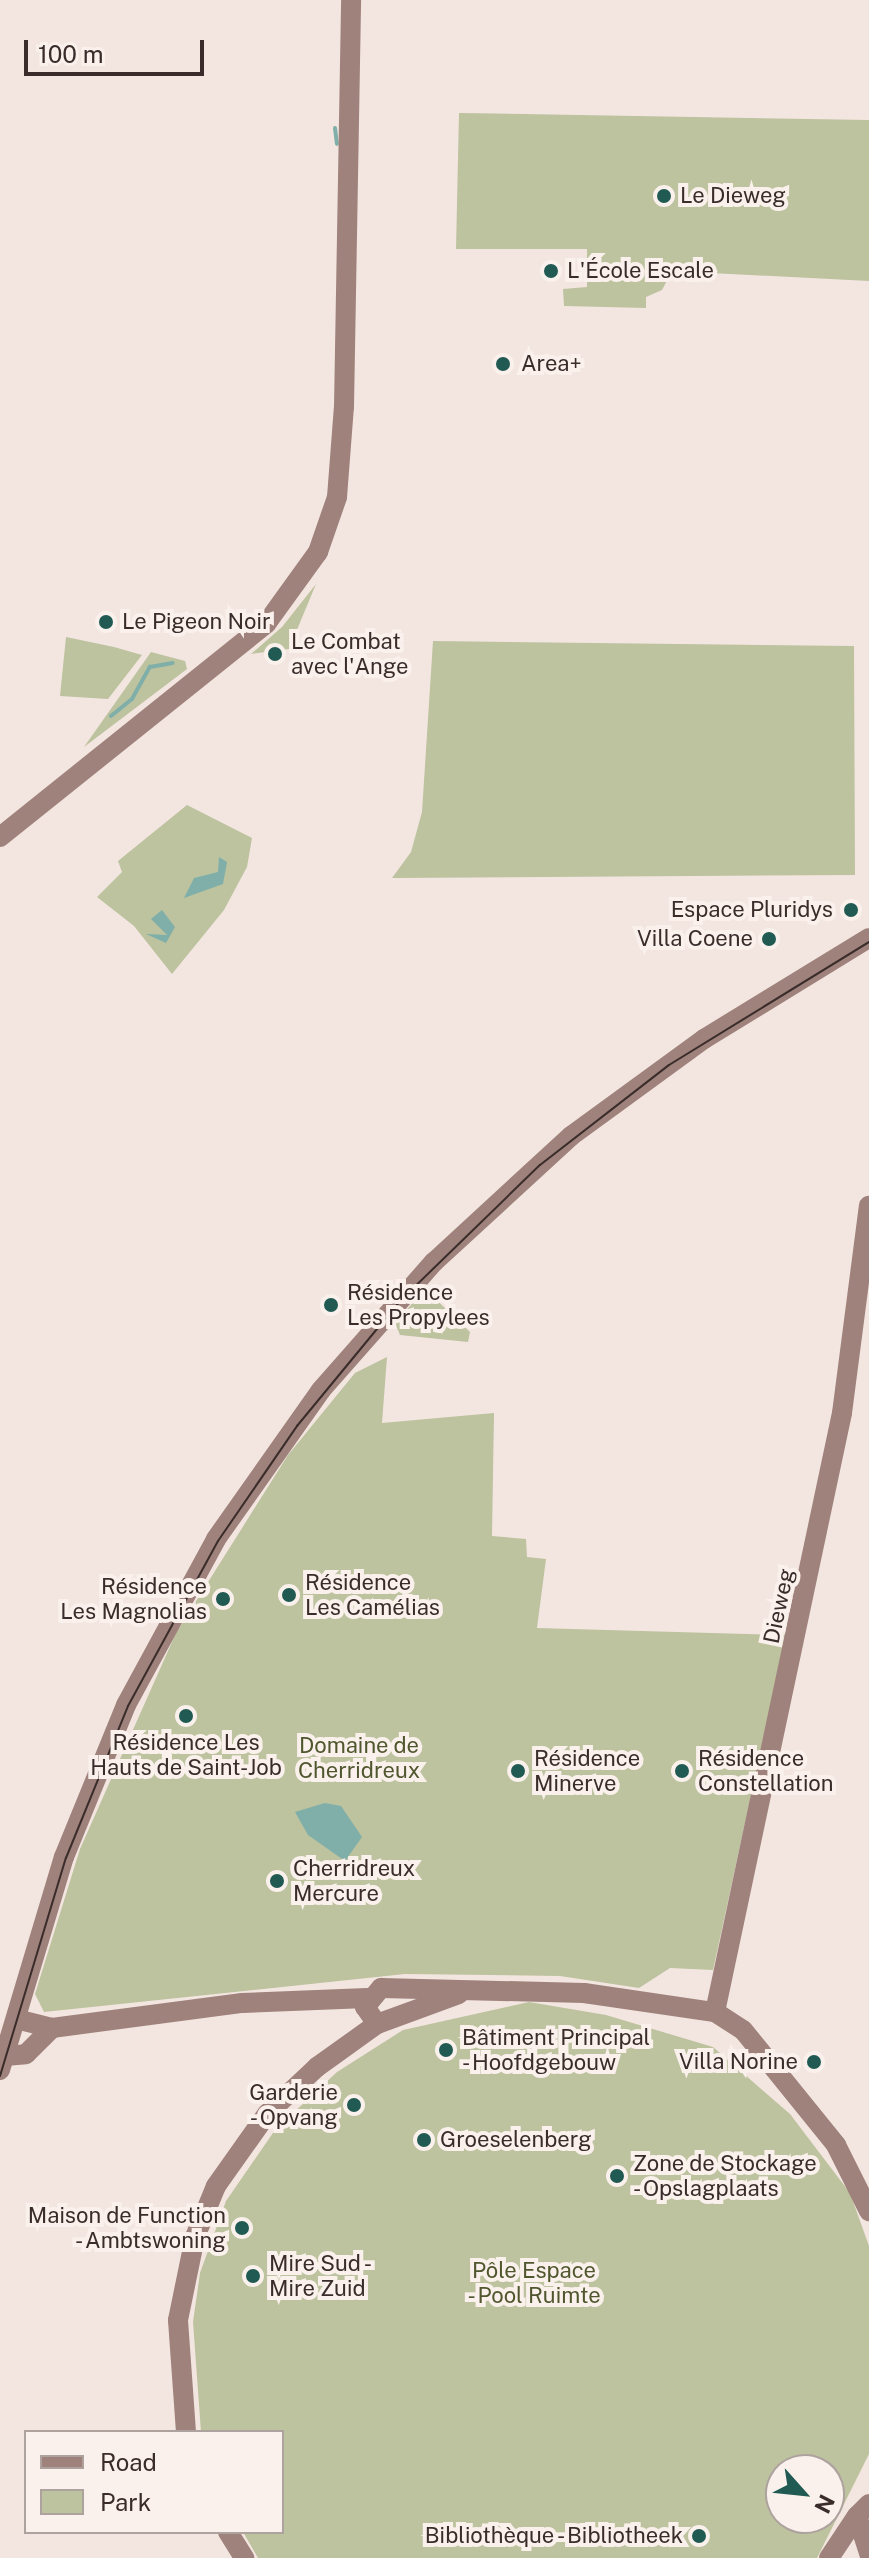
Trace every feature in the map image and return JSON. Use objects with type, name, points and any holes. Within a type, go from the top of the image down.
[{"type":"street","points":[[0,837],[266,624],[318,552],[337,497],[344,407],[351,0]]},
{"type":"street","points":[[3,2063],[64,1857],[135,1687],[216,1539],[337,1369],[452,1244],[571,1136],[704,1039],[869,938]]},
{"type":"street","name":"Dieweg","points":[[715,2012],[840,1426],[869,1206]]},
{"type":"street","points":[[16,2019],[52,2028],[242,2003],[367,1998],[392,1990],[584,1993],[715,2012],[743,2030],[836,2145],[869,2211]]},
{"type":"street","points":[[392,1990],[400,2015]]},
{"type":"street","points":[[186,2430],[178,2320],[195,2237],[216,2186],[293,2088],[377,2024],[467,1991]]},
{"type":"street","points":[[367,1998],[366,2011],[377,2024]]},
{"type":"street","points":[[3,2063],[26,2054],[52,2028]]},
{"type":"street","points":[[829,2558],[862,2510],[869,2484]]},
{"type":"street","points":[[862,2510],[869,2554]]},
{"type":"street","points":[[229,2534],[244,2558]]},
{"type":"green space","name":"Le Dieweg","points":[[459,113],[869,120],[869,281],[672,271],[662,290],[646,297],[646,308],[564,306],[563,289],[587,287],[587,249],[456,249]]},
{"type":"green space","points":[[316,584],[289,649],[251,654],[282,627]]},
{"type":"green space","points":[[66,637],[142,655],[108,699],[60,696]]},
{"type":"green space","points":[[433,641],[854,646],[855,875],[392,878],[411,852],[422,812]]},
{"type":"green space","points":[[151,652],[185,661],[187,669],[84,747]]},
{"type":"green space","points":[[187,805],[252,838],[247,867],[224,910],[172,974],[134,926],[97,897],[122,872],[118,861]]},
{"type":"green space","points":[[425,1289],[470,1332],[468,1342],[400,1335],[395,1323]]},
{"type":"green space","name":"Domaine de Cherridreux","points":[[387,1357],[382,1423],[494,1413],[492,1536],[526,1539],[527,1557],[546,1559],[537,1628],[786,1635],[713,1970],[670,1968],[639,1988],[560,1976],[405,1974],[44,2012],[35,1994],[80,1849],[176,1633],[288,1455],[355,1373]]},
{"type":"green space","name":"Pôle Espace - Pool Ruimte","points":[[529,2002],[606,2015],[713,2047],[790,2114],[850,2193],[869,2246],[869,2454],[845,2502],[845,2454],[765,2454],[765,2534],[829,2534],[817,2558],[258,2558],[244,2534],[284,2534],[284,2430],[201,2430],[193,2322],[200,2273],[226,2201],[275,2130],[337,2072],[403,2030]]},
{"type":"water","points":[[219,857],[227,862],[223,884],[184,898],[194,878],[218,872]]},
{"type":"water","points":[[162,910],[175,927],[166,943],[146,934],[167,935],[151,919]]},
{"type":"water","points":[[325,1803],[341,1806],[362,1837],[345,1861],[308,1835],[295,1812]]},
{"type":"waterway","points":[[335,128],[337,144]]},
{"type":"waterway","points":[[111,716],[132,699],[150,667],[173,663]]},
{"type":"tram line","points":[[0,2076],[66,1858],[128,1706],[218,1541],[297,1426],[400,1301],[540,1165],[669,1065],[869,942]]},
{"type":"place","name":"Le Dieweg","points":[[664,196]]},
{"type":"place","name":"L'École Escale","points":[[551,271]]},
{"type":"place","name":"Area+","points":[[503,364]]},
{"type":"place","name":"Le Pigeon Noir","points":[[106,622]]},
{"type":"place","name":"Le Combat avec l'Ange","points":[[275,654]]},
{"type":"place","name":"Espace Pluridys","points":[[851,910]]},
{"type":"place","name":"Villa Coene","points":[[769,939]]},
{"type":"place","name":"Résidence Les Propylees","points":[[331,1305]]},
{"type":"place","name":"Résidence Les Camélias","points":[[289,1595]]},
{"type":"place","name":"Résidence Les Magnolias","points":[[223,1599]]},
{"type":"place","name":"Résidence Les Hauts de Saint-Job","points":[[186,1716]]},
{"type":"place","name":"Résidence Minerve","points":[[518,1771]]},
{"type":"place","name":"Résidence Constellation","points":[[682,1771]]},
{"type":"place","name":"Cherridreux Mercure","points":[[277,1881]]},
{"type":"place","name":"Bâtiment Principal - Hoofdgebouw","points":[[446,2050]]},
{"type":"place","name":"Villa Norine","points":[[814,2062]]},
{"type":"place","name":"Garderie - Opvang","points":[[354,2105]]},
{"type":"place","name":"Groeselenberg","points":[[424,2140]]},
{"type":"place","name":"Zone de Stockage - Opslagplaats","points":[[617,2176]]},
{"type":"place","name":"Maison de Function - Ambtswoning","points":[[242,2228]]},
{"type":"place","name":"Mire Sud - Mire Zuid","points":[[253,2276]]},
{"type":"place","name":"Bibliothèque - Bibliotheek","points":[[699,2536]]}]
